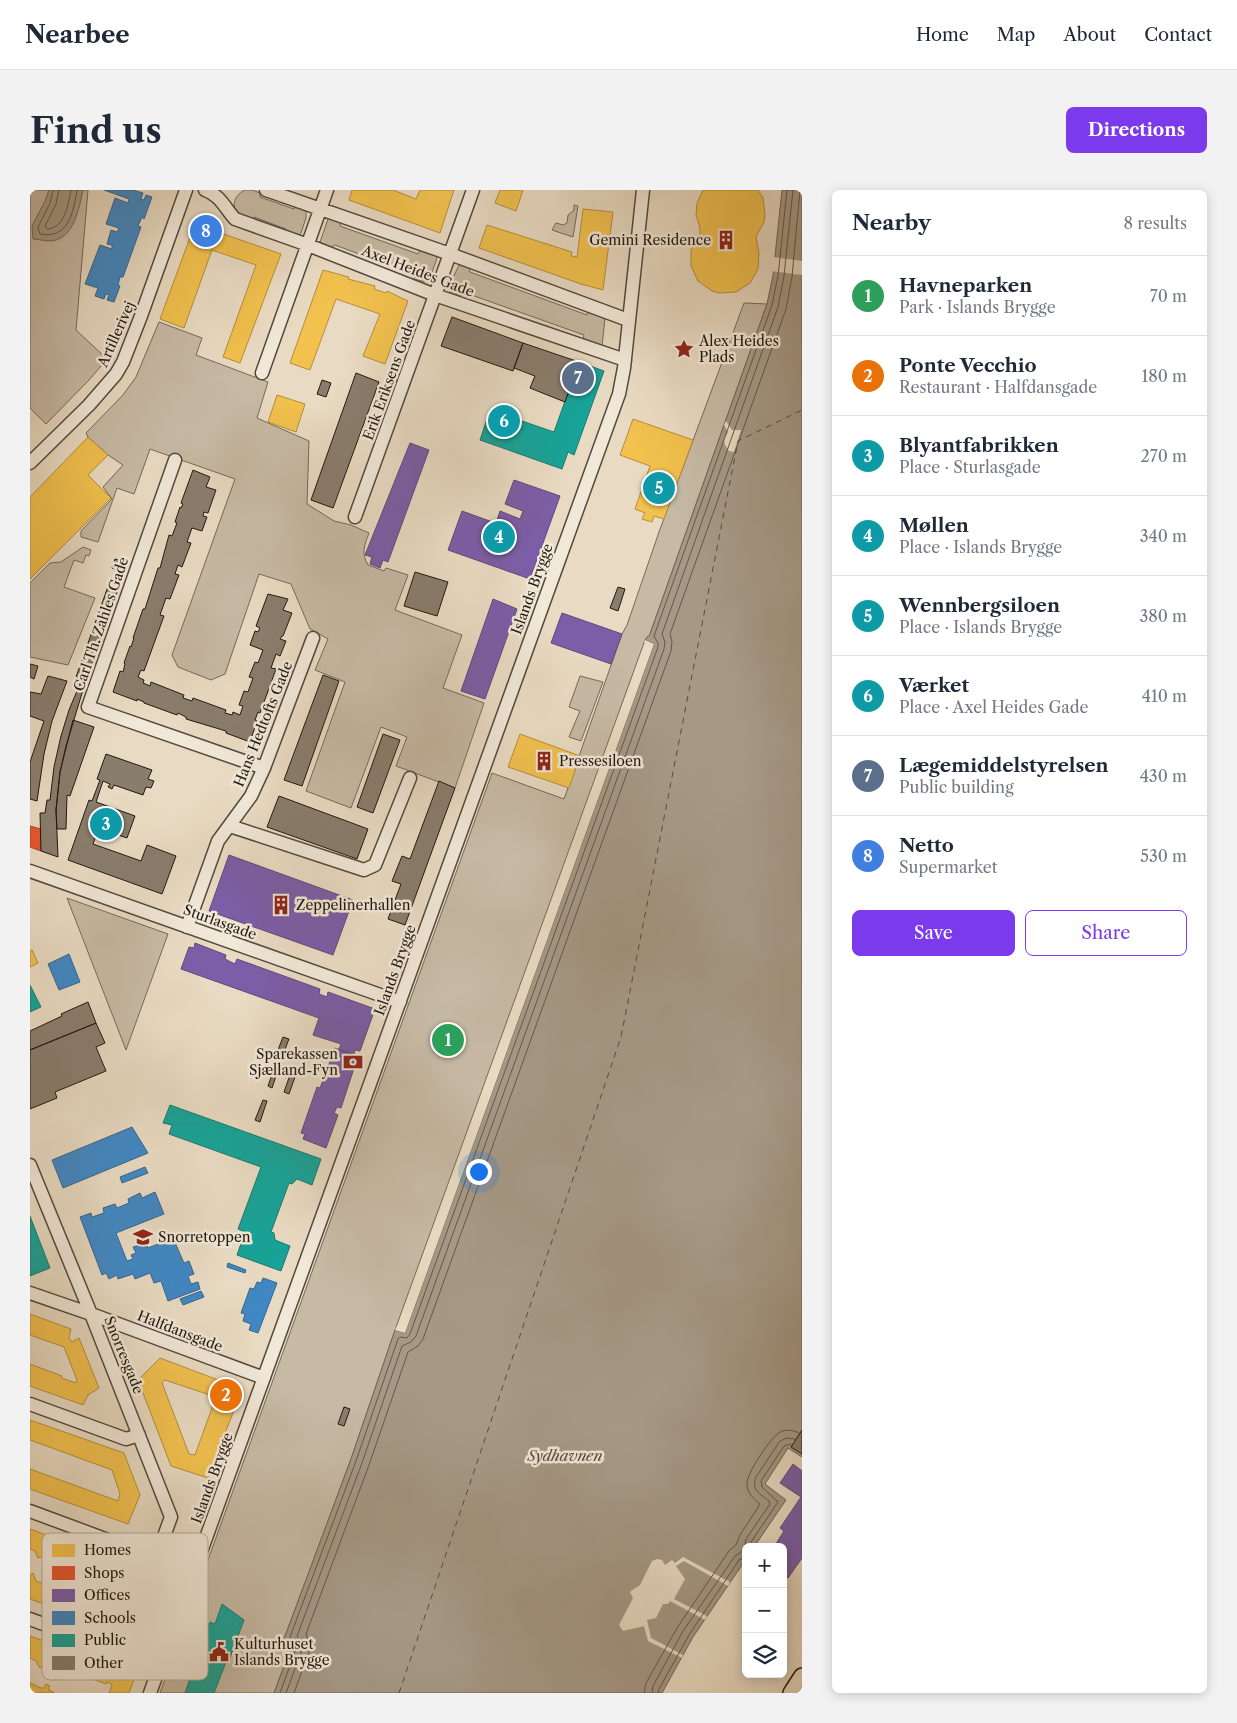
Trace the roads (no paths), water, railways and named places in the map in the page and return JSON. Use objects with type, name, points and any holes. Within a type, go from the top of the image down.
[{"type":"main road","points":[[791,1693],[802,1676]]},
{"type":"street","name":"Artillerivej","points":[[30,464],[106,387],[123,362],[186,190]]},
{"type":"street","name":"Axel Heides Gade","points":[[209,191],[227,190]]},
{"type":"street","name":"Axel Heides Gade","points":[[266,190],[450,254],[628,320]]},
{"type":"street","points":[[262,373],[327,190]]},
{"type":"street","name":"Axel Heides Gade","points":[[450,254],[473,190]]},
{"type":"street","name":"Islands Brygge","points":[[208,1533],[619,394],[625,360],[643,190]]},
{"type":"street","name":"Axel Heides Gade","points":[[209,191],[221,199],[235,219],[308,245],[435,295],[625,360]]},
{"type":"street","name":"Erik Eriksens Gade","points":[[356,517],[450,254]]},
{"type":"street","name":"Carl Th. Zahles Gade","points":[[175,460],[88,707],[264,768]]},
{"type":"street","name":"Hans Hedtofts Gade","points":[[187,926],[218,841],[252,796],[313,638]]},
{"type":"street","points":[[230,826],[364,870],[375,865],[410,778]]},
{"type":"street","name":"Sturlasgade","points":[[30,871],[400,1002]]},
{"type":"street","name":"Snorresgade","points":[[30,1165],[171,1517],[165,1533]]},
{"type":"street","name":"Halfdansgade","points":[[30,1293],[264,1378]]},
{"type":"street","points":[[30,1404],[126,1439],[139,1435]]},
{"type":"street","points":[[30,1511],[89,1533]]},
{"type":"street","points":[[30,1619],[42,1623]]},
{"type":"street","name":"Islands Brygge","points":[[150,1693],[154,1680]]},
{"type":"water","points":[[49,190],[83,190],[77,214],[70,229],[58,239],[50,241],[33,239],[32,226]]},
{"type":"water","name":"Sydhavnen","points":[[782,190],[802,190],[802,1457],[788,1448],[765,1484],[786,1500],[757,1543],[742,1543],[742,1565],[693,1637],[662,1693],[274,1693],[291,1648],[284,1639],[351,1459],[395,1330],[405,1333],[654,644],[645,640],[650,634],[767,304],[773,275]]},
{"type":"place","name":"Netto","points":[[206,231]]},
{"type":"place","name":"Gemini Residence","points":[[726,240]]},
{"type":"place","name":"Alex Heides Plads","points":[[684,349]]},
{"type":"place","name":"Lægemiddelstyrelsen","points":[[578,378]]},
{"type":"place","name":"Værket","points":[[504,421]]},
{"type":"place","name":"Wennbergsiloen","points":[[659,488]]},
{"type":"place","name":"Møllen","points":[[499,537]]},
{"type":"place","name":"Pressesiloen","points":[[544,761]]},
{"type":"place","name":"Blyantfabrikken","points":[[106,824]]},
{"type":"place","name":"Zeppelinerhallen","points":[[281,905]]},
{"type":"place","name":"Havneparken","points":[[448,1040]]},
{"type":"place","name":"Sparekassen Sjælland-Fyn","points":[[353,1062]]},
{"type":"place","name":"Snorretoppen","points":[[143,1237]]},
{"type":"place","name":"Ponte Vecchio","points":[[226,1395]]},
{"type":"place","name":"Kulturhuset Islands Brygge","points":[[219,1652]]}]
